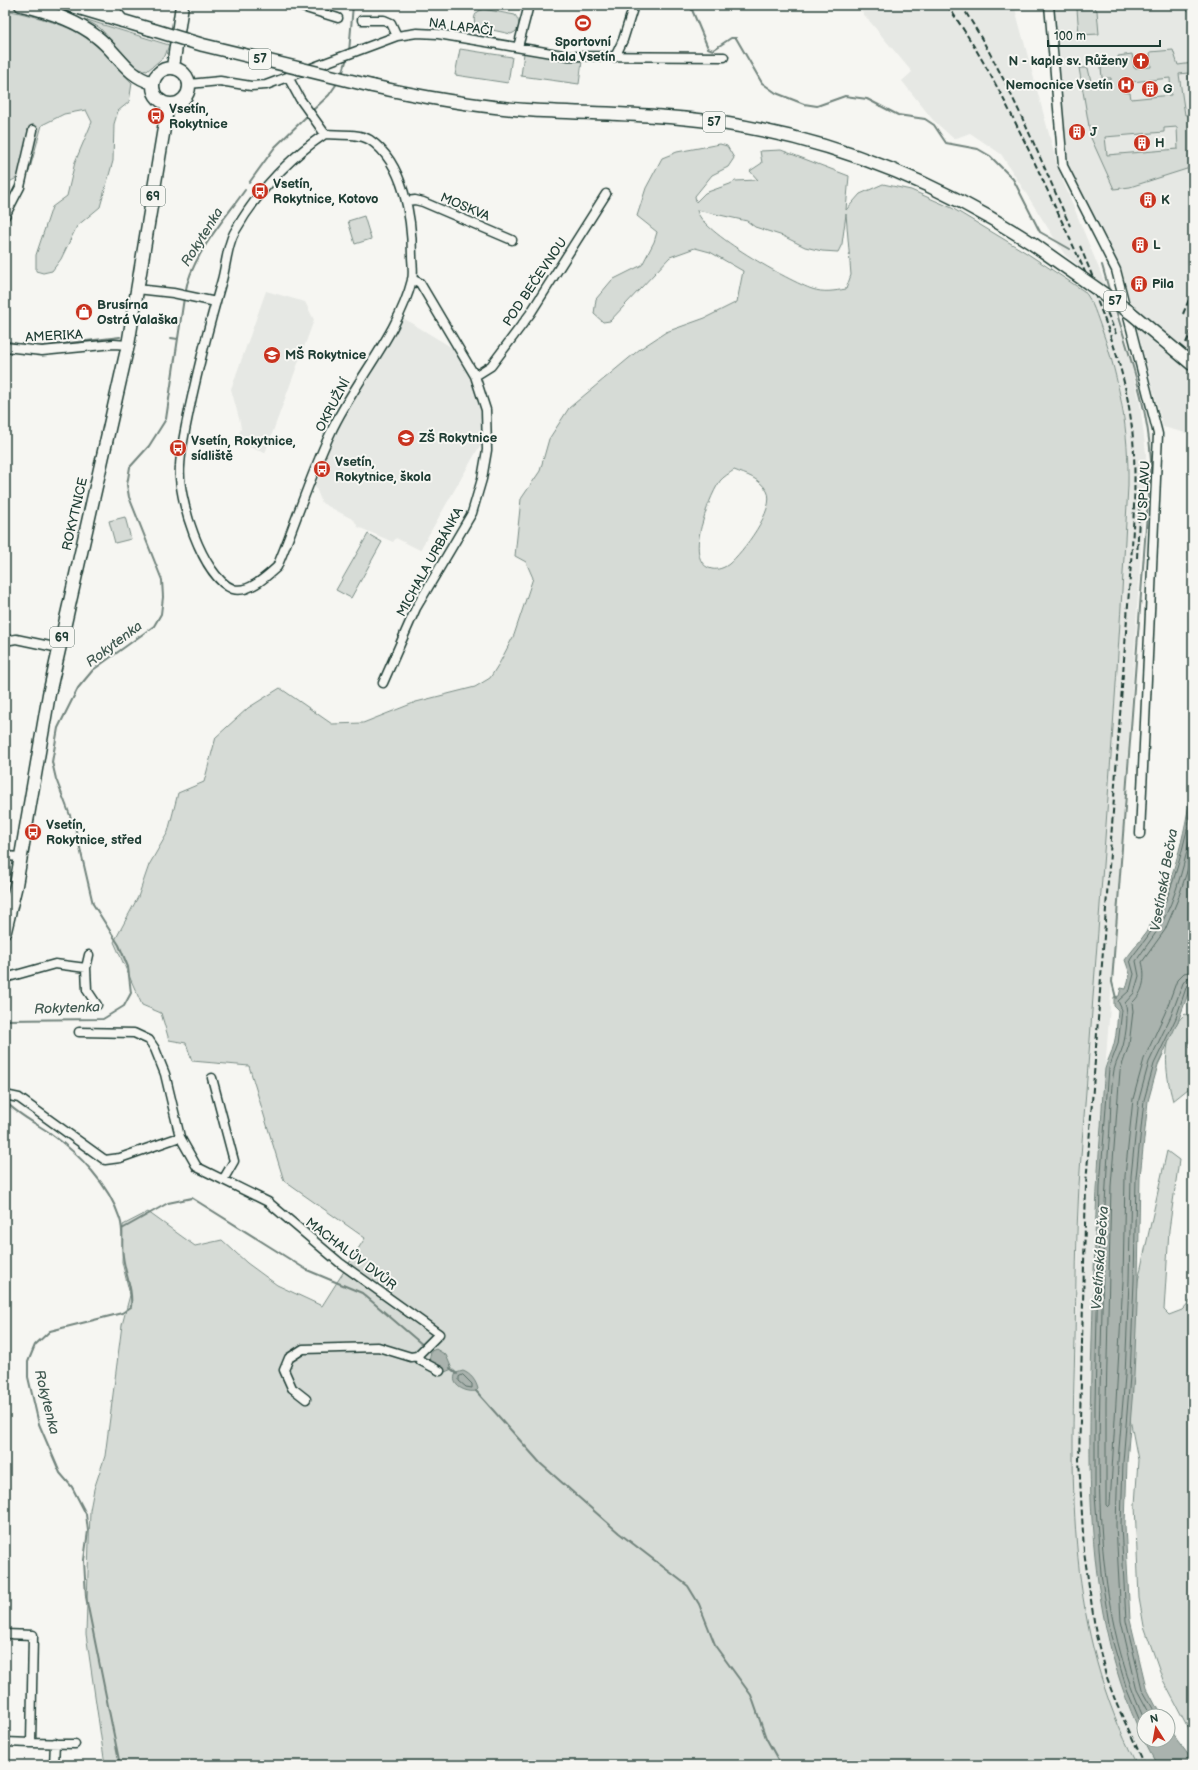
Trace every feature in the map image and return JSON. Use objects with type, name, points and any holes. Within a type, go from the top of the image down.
[{"type":"main road","points":[[21,5],[55,16],[85,29],[105,44],[133,75],[153,83]]},
{"type":"main road","name":"57","points":[[69,5],[210,47],[372,86],[467,104],[524,110],[698,120],[776,133],[835,148],[904,174],[955,198],[1033,244],[1132,313],[1193,365]]},
{"type":"main road","points":[[109,5],[122,21]]},
{"type":"main road","points":[[173,67],[182,5]]},
{"type":"main road","points":[[173,67],[184,73],[189,84],[188,92],[183,99],[176,103],[168,104],[156,96],[153,83],[160,71],[173,67]]},
{"type":"main road","name":"ROKYTNICE","points":[[5,931],[21,857],[37,759],[59,648],[128,345],[168,104]]},
{"type":"street","points":[[298,5],[338,18]]},
{"type":"street","points":[[518,47],[529,5]]},
{"type":"street","points":[[615,58],[623,40],[634,5]]},
{"type":"street","name":"U SPLAVU","points":[[1049,5],[1063,166],[1116,270],[1158,434],[1140,834]]},
{"type":"street","points":[[362,20],[384,20],[391,23],[397,36]]},
{"type":"street","name":"NA LAPAČI","points":[[189,84],[220,81],[251,86],[266,85],[397,36],[417,33],[438,34],[569,56],[615,58],[724,57]]},
{"type":"street","points":[[288,77],[304,105],[325,134]]},
{"type":"street","points":[[5,216],[20,187],[33,130]]},
{"type":"street","name":"OKRUŽNÍ","points":[[325,134],[354,136],[370,141],[387,159],[399,178],[407,201],[412,240],[412,279],[384,342],[352,392],[331,432],[277,567],[265,578],[248,588],[234,589],[216,578],[200,550],[185,504],[181,487],[180,467],[196,377],[233,234],[280,170],[304,148],[325,134]]},
{"type":"street","name":"POD BEČEVNOU","points":[[476,376],[491,366],[530,314],[606,194]]},
{"type":"street","name":"MOSKVA","points":[[407,201],[415,200],[423,202],[512,240]]},
{"type":"street","name":"MICHALA URBÁNKA","points":[[383,683],[416,608],[472,513],[482,479],[488,446],[486,410],[476,376],[420,283],[412,279]]},
{"type":"street","points":[[137,289],[173,293],[216,302]]},
{"type":"street","name":"AMERIKA","points":[[5,347],[42,351],[114,344],[128,345]]},
{"type":"street","points":[[5,641],[16,639],[59,648]]},
{"type":"street","points":[[5,856],[21,857]]},
{"type":"street","points":[[90,955],[86,968],[87,990],[97,1005]]},
{"type":"street","points":[[5,978],[55,964],[86,968]]},
{"type":"street","name":"MACHALŮV DVŮR","points":[[79,1032],[134,1033],[149,1040],[155,1049],[165,1074],[180,1137],[197,1167],[268,1202],[340,1263],[439,1334],[418,1356]]},
{"type":"street","points":[[212,1078],[234,1161],[223,1180]]},
{"type":"street","points":[[5,1095],[19,1098],[105,1160],[120,1158],[180,1137]]},
{"type":"street","points":[[306,1399],[292,1388],[284,1370],[289,1358],[303,1349],[378,1347],[411,1357],[418,1356],[420,1361],[440,1371]]},
{"type":"street","points":[[5,1634],[33,1634],[31,1743]]},
{"type":"street","points":[[5,1742],[75,1744]]},
{"type":"street","points":[[54,1765],[55,1744]]},
{"type":"shaded area","points":[[856,5],[1014,5],[1059,171],[1104,281],[1130,360],[1140,404],[1146,453],[1145,486],[1119,891],[1096,1186],[1090,1461],[1092,1525],[1097,1575],[1107,1637],[1131,1713],[1136,1723],[1136,1748],[1148,1748],[1157,1765],[1137,1765],[1115,1720],[1098,1670],[1090,1641],[1080,1577],[1075,1527],[1073,1462],[1079,1185],[1113,723],[1128,486],[1128,454],[1123,406],[1118,382],[1106,343],[1076,263],[1065,255],[1001,154],[970,133],[954,139],[933,120],[902,81],[912,72]]},
{"type":"shaded area","name":"Nemocnice Vsetín","points":[[1052,5],[1193,5],[1193,437],[1190,434],[1163,427],[1121,268],[1067,164]]},
{"type":"shaded area","points":[[1093,5],[1097,11],[1099,34],[1079,35],[1077,9],[1079,7]]},
{"type":"shaded area","points":[[483,9],[515,15],[519,23],[518,29],[511,34],[478,27],[475,25],[474,20],[476,13]]},
{"type":"shaded area","points":[[5,10],[47,20],[78,33],[99,48],[132,83],[129,102],[118,111],[114,124],[113,161],[100,207],[77,226],[61,259],[52,271],[43,273],[36,271],[36,255],[52,207],[67,196],[75,162],[92,122],[86,110],[64,114],[42,125],[29,172],[5,184]]},
{"type":"shaded area","points":[[84,19],[169,45],[165,56],[147,71],[136,68],[100,28]]},
{"type":"shaded area","points":[[460,49],[512,57],[508,83],[455,75]]},
{"type":"shaded area","points":[[1173,50],[1178,65],[1193,63],[1193,102],[1191,102],[1188,73],[1179,74],[1185,115],[1193,114],[1193,167],[1130,187],[1114,189],[1091,138],[1079,68],[1088,68],[1092,86],[1099,86],[1099,82],[1111,80],[1111,78],[1102,78],[1101,67],[1119,65],[1118,56],[1132,54],[1134,68],[1151,67],[1150,52]],"holes":[[[1170,78],[1171,95],[1131,99],[1130,93],[1123,92],[1122,83]],[[1177,127],[1178,149],[1107,155],[1105,137],[1164,132],[1164,128]]]},
{"type":"shaded area","points":[[524,53],[582,61],[579,84],[521,76]]},
{"type":"shaded area","points":[[720,144],[727,146],[734,158],[728,167],[712,175],[695,196],[696,202],[705,193],[735,181],[758,180],[750,171],[762,163],[760,151],[781,150],[849,176],[846,210],[860,194],[883,184],[911,190],[952,208],[1025,252],[1084,291],[1090,299],[1094,309],[1114,368],[1125,426],[1128,486],[1121,614],[1079,1185],[1073,1450],[1074,1504],[1078,1557],[1085,1610],[1097,1662],[1114,1714],[1137,1765],[105,1765],[86,1634],[90,1510],[94,1489],[105,1456],[122,1325],[130,1295],[122,1262],[123,1225],[148,1212],[195,1246],[222,1240],[247,1263],[277,1285],[322,1306],[365,1238],[284,1181],[249,1066],[192,1061],[186,1043],[169,1040],[161,1013],[142,1005],[114,942],[138,897],[149,865],[168,832],[178,793],[204,782],[216,737],[248,708],[280,688],[332,724],[363,723],[416,702],[475,687],[490,678],[514,635],[533,578],[526,562],[515,556],[521,499],[540,471],[549,439],[569,408],[640,349],[666,332],[705,318],[737,302],[743,271],[710,252],[695,248],[670,257],[610,321],[603,322],[594,314],[596,299],[612,280],[642,265],[654,242],[657,232],[637,216],[646,188],[662,158],[677,152]],"holes":[[[697,210],[747,221],[755,227],[783,236],[805,247],[822,251],[838,252],[842,244],[846,214],[851,275],[846,289],[829,291],[812,289],[767,267],[713,231],[702,219]],[[734,470],[760,483],[767,491],[769,499],[763,519],[757,530],[742,550],[729,564],[723,568],[712,569],[702,562],[699,556],[698,543],[707,507],[712,496],[720,481]]]},
{"type":"shaded area","points":[[364,216],[371,239],[355,244],[348,221]]},
{"type":"shaded area","name":"MŠ Rokytnice","points":[[266,291],[305,302],[314,320],[265,453],[235,442],[241,429],[231,389]]},
{"type":"shaded area","name":"ZŠ Rokytnice","points":[[398,315],[456,350],[475,376],[481,407],[483,443],[478,449],[420,550],[396,538],[393,542],[358,527],[354,520],[322,503],[316,488],[310,484],[331,432]]},
{"type":"shaded area","points":[[125,517],[131,539],[115,543],[109,521]]},
{"type":"shaded area","points":[[368,534],[382,542],[351,598],[336,590]]},
{"type":"shaded area","points":[[1185,1014],[1193,1018],[1189,1046],[1193,1049],[1193,1085],[1173,1101],[1167,1067],[1168,1044],[1171,1033]]},
{"type":"shaded area","points":[[1167,1151],[1179,1160],[1169,1230],[1164,1310],[1169,1315],[1182,1310],[1193,1298],[1193,1737],[1163,1680],[1144,1626],[1139,1598],[1135,1505],[1138,1460],[1130,1419],[1138,1281]]},
{"type":"water","name":"Vsetínská Bečva","points":[[1193,776],[1193,980],[1179,1019],[1158,1065],[1148,1101],[1140,1177],[1134,1376],[1127,1462],[1125,1525],[1130,1620],[1146,1687],[1157,1708],[1136,1708],[1136,1721],[1131,1711],[1113,1656],[1101,1599],[1094,1541],[1090,1482],[1090,1423],[1098,1171],[1105,1069],[1113,1047],[1117,1027],[1118,1010],[1114,1006],[1114,997],[1119,996],[1121,988],[1126,989],[1130,974],[1125,960],[1149,927],[1167,888],[1179,851]]},
{"type":"water","points":[[436,1349],[446,1355],[452,1369],[445,1372],[433,1367],[429,1361],[431,1351]]},
{"type":"water","points":[[463,1371],[471,1376],[476,1383],[478,1389],[476,1391],[464,1390],[455,1382],[454,1378],[456,1373]]},
{"type":"water","points":[[1176,1739],[1193,1761],[1193,1765],[1157,1765],[1149,1748],[1176,1748]]},
{"type":"waterway","name":"Rokytenka","points":[[349,52],[353,5]]},
{"type":"waterway","points":[[690,5],[708,48],[713,50],[731,38],[736,38],[762,83],[776,93],[804,104],[817,106],[845,96],[867,99],[898,115],[925,119],[934,125],[946,143],[978,149],[990,156],[1013,179],[1040,232],[1070,249]]},
{"type":"waterway","name":"Rokytenka","points":[[342,75],[347,58]]},
{"type":"waterway","name":"Rokytenka","points":[[312,111],[329,95],[338,82]]},
{"type":"waterway","name":"Rokytenka","points":[[249,183],[275,147],[309,114]]},
{"type":"waterway","name":"Rokytenka","points":[[185,294],[188,280],[201,253],[245,190]]},
{"type":"waterway","points":[[1102,265],[1110,293]]},
{"type":"waterway","name":"Rokytenka","points":[[5,1020],[103,1019],[124,1006],[131,993],[128,967],[119,945],[93,904],[76,831],[56,779],[52,762],[58,728],[78,688],[93,670],[154,626],[161,614],[163,597],[162,580],[129,497],[127,485],[130,467],[149,446],[166,419],[184,298]]},
{"type":"waterway","points":[[1115,307],[1142,402],[1151,460],[1112,982],[1116,998]]},
{"type":"waterway","points":[[35,347],[120,337]]},
{"type":"waterway","name":"Rokytenka","points":[[171,338],[178,339]]},
{"type":"waterway","points":[[5,341],[21,345]]},
{"type":"waterway","name":"Rokytenka","points":[[5,1101],[21,1114],[61,1141],[82,1160],[101,1182],[115,1206],[121,1224],[122,1251],[130,1287],[131,1307],[122,1313],[50,1331],[35,1345],[28,1362],[28,1377],[39,1424],[60,1473],[72,1487],[86,1514],[88,1531],[84,1560],[86,1597],[120,1765]]},
{"type":"waterway","points":[[122,1229],[168,1203],[192,1198],[307,1270],[362,1293],[424,1346]]},
{"type":"waterway","points":[[450,1368],[457,1374]]},
{"type":"waterway","points":[[476,1391],[541,1464],[619,1533],[688,1586],[699,1604],[716,1647],[751,1695],[766,1738],[781,1765]]},
{"type":"railway","points":[[947,5],[979,54],[993,79],[1032,157],[1089,281],[1109,330],[1117,356],[1124,381],[1132,426],[1134,446],[1134,485],[1131,563],[1086,1185],[1079,1460],[1084,1551],[1096,1635],[1106,1676],[1117,1705],[1145,1765]]},
{"type":"railway","points":[[961,5],[1007,85],[1070,226]]},
{"type":"railway","points":[[1080,246],[1116,334]]},
{"type":"railway","points":[[1183,314],[1193,290]]},
{"type":"railway","points":[[1186,343],[1193,327]]},
{"type":"railway","points":[[1137,558],[1140,496]]},
{"type":"place","name":"Sportovní hala Vsetín","points":[[583,23]]},
{"type":"place","name":"N - kaple sv. Růženy","points":[[1141,61]]},
{"type":"place","name":"Nemocnice Vsetín","points":[[1126,85]]},
{"type":"place","name":"G","points":[[1150,89]]},
{"type":"place","name":"Vsetín, Rokytnice","points":[[156,116]]},
{"type":"place","name":"J","points":[[1077,132]]},
{"type":"place","name":"H","points":[[1142,143]]},
{"type":"place","name":"Vsetín, Rokytnice, Kotovo","points":[[260,191]]},
{"type":"place","name":"K","points":[[1148,200]]},
{"type":"place","name":"L","points":[[1140,245]]},
{"type":"place","name":"Pila","points":[[1139,284]]},
{"type":"place","name":"Brusírna Ostrá Valaška","points":[[84,312]]},
{"type":"place","name":"MŠ Rokytnice","points":[[272,355]]},
{"type":"place","name":"ZŠ Rokytnice","points":[[406,438]]},
{"type":"place","name":"Vsetín, Rokytnice, sídliště","points":[[178,448]]},
{"type":"place","name":"Vsetín, Rokytnice, škola","points":[[322,469]]},
{"type":"place","name":"Vsetín, Rokytnice, střed","points":[[33,832]]}]
